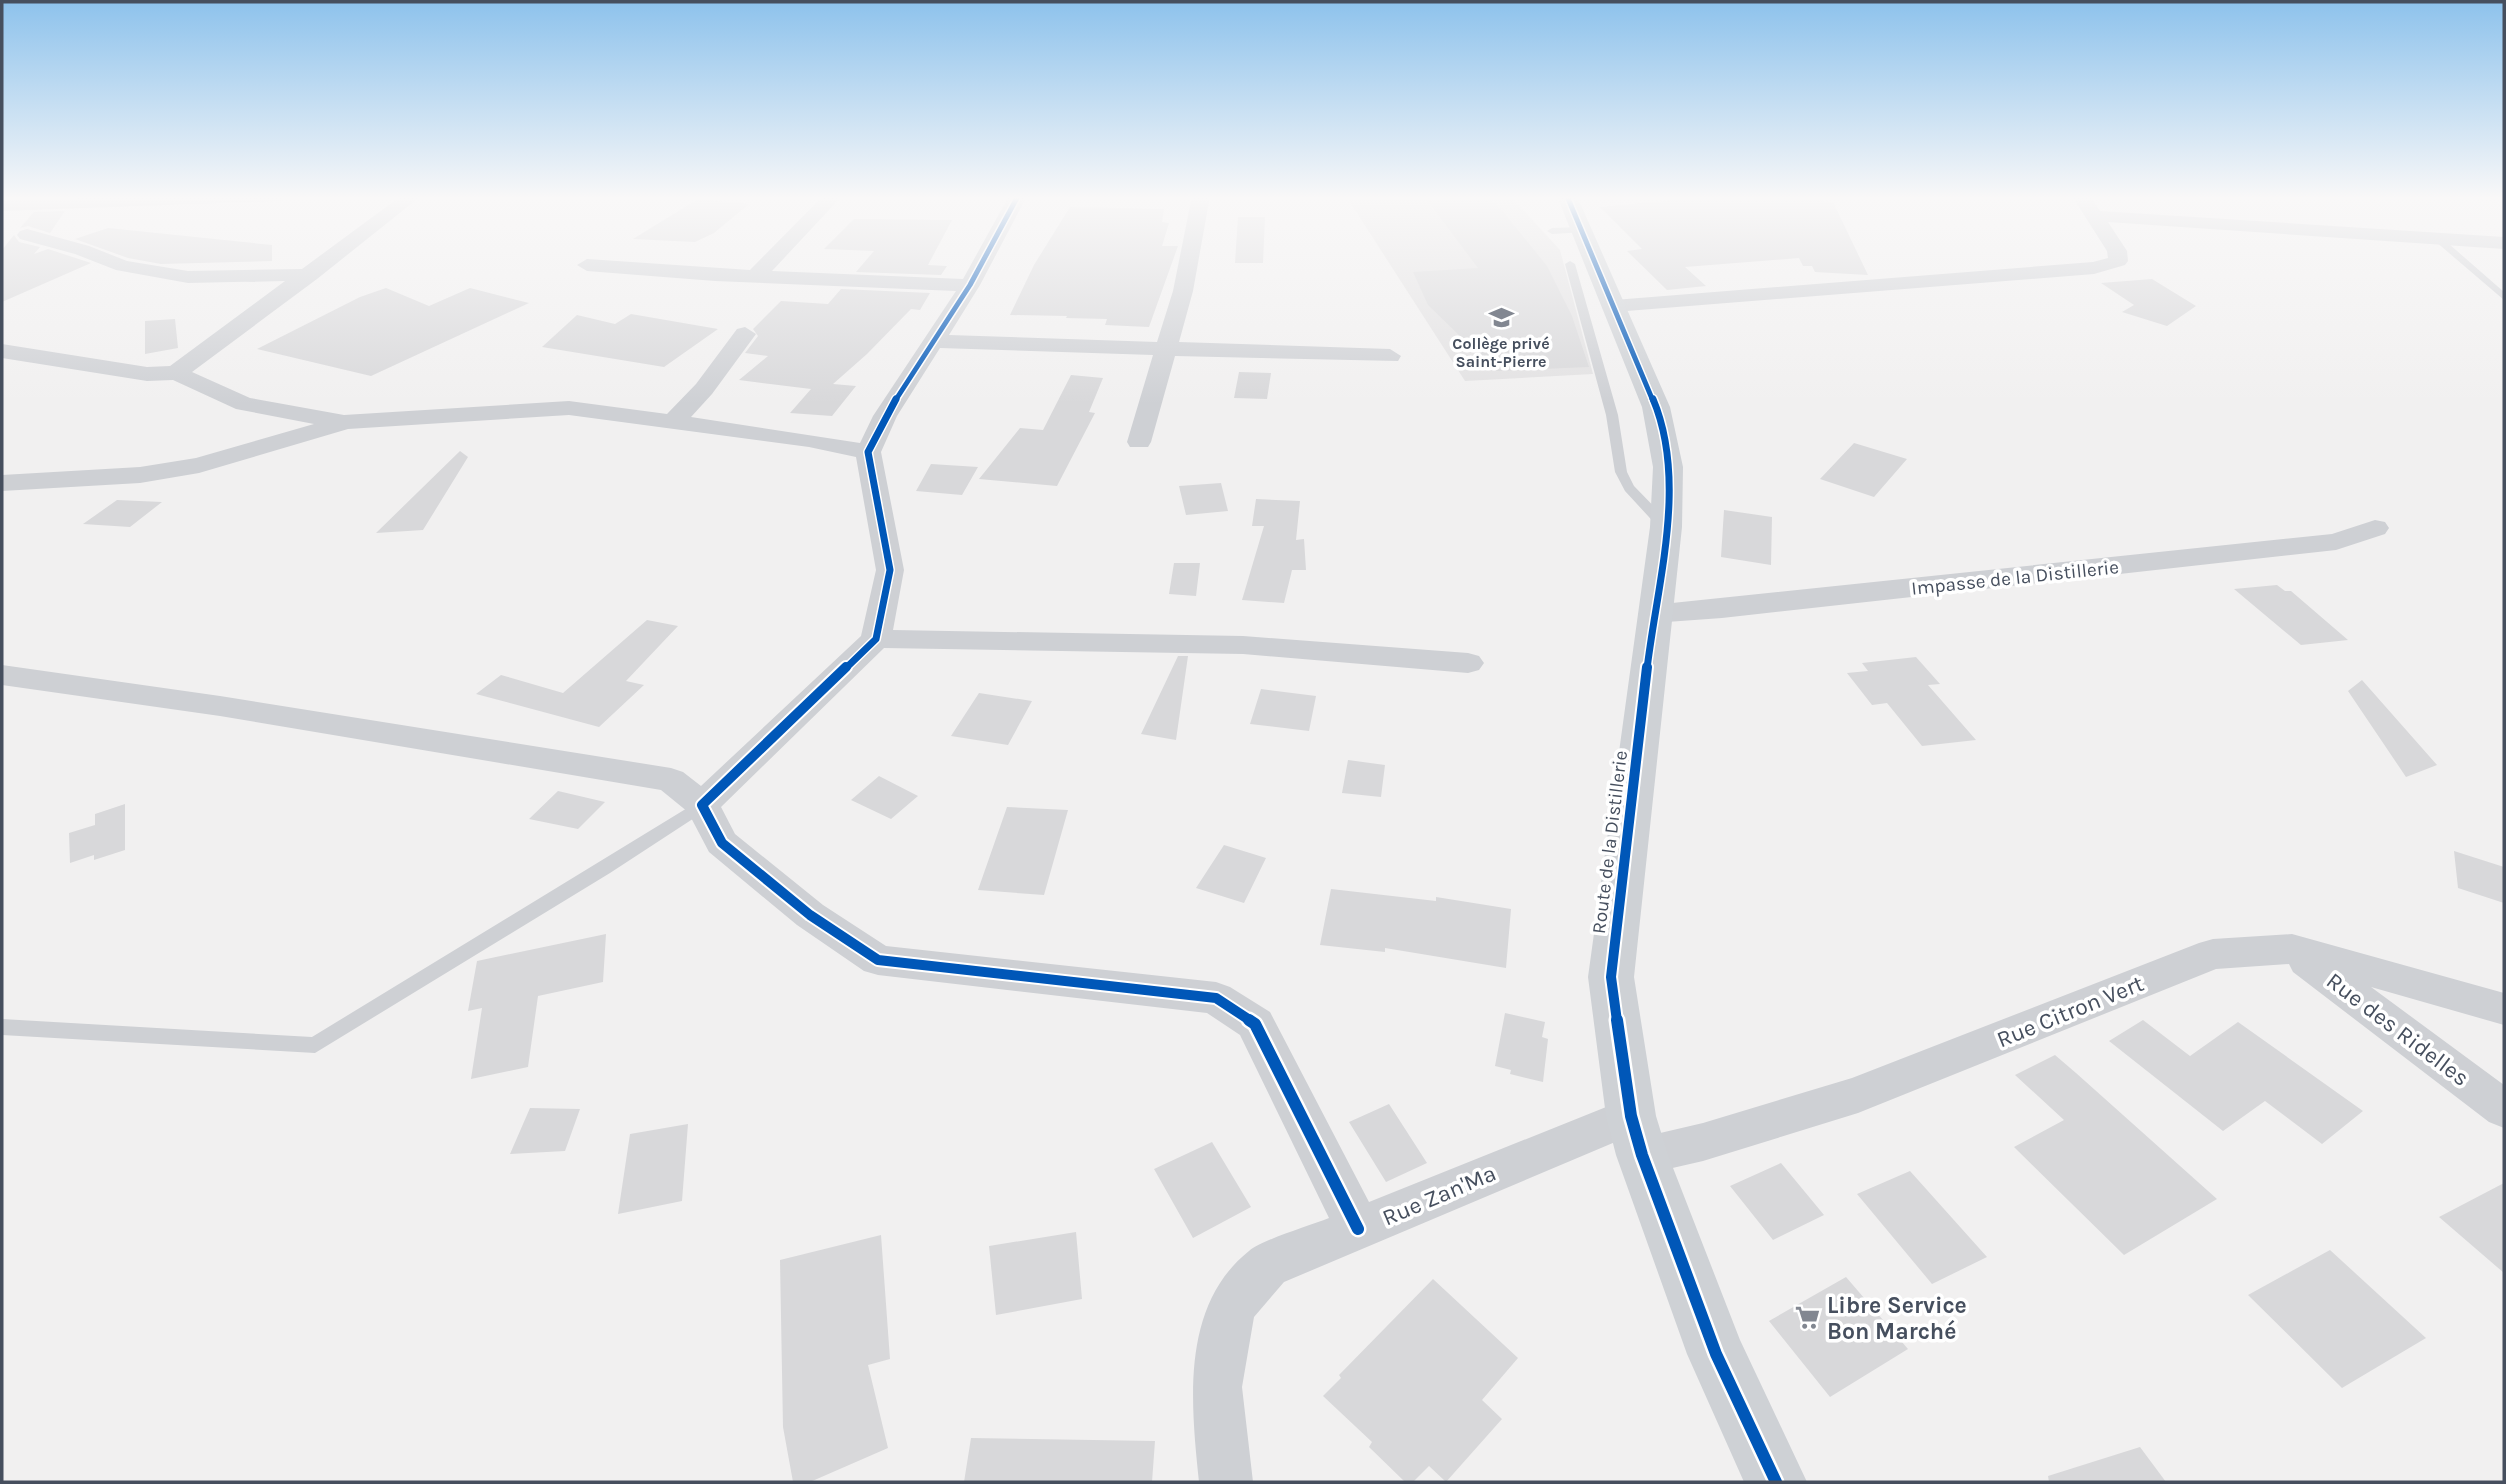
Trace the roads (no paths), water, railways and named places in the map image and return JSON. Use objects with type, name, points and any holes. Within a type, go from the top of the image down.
[{"type":"street","points":[[120,265],[188,277],[310,275]]},
{"type":"street","points":[[176,373],[323,265]]},
{"type":"street","points":[[591,265],[756,276],[971,285]]},
{"type":"street","points":[[756,276],[766,265]]},
{"type":"street","points":[[702,805],[876,639],[890,570],[868,452],[885,416],[981,265]]},
{"type":"street","points":[[1139,442],[1183,291],[1188,265]]},
{"type":"street","name":"Route de la Distillerie","points":[[1589,265],[1614,306],[1656,407],[1668,467],[1666,527],[1653,614],[1611,977],[1636,1135],[1716,1354],[1776,1482]]},
{"type":"street","points":[[1614,306],[2103,265]]},
{"type":"street","points":[[671,424],[705,389],[745,334]]},
{"type":"street","points":[[935,341],[1390,356]]},
{"type":"street","points":[[2,351],[147,374],[176,373],[244,404],[346,422]]},
{"type":"street","points":[[2,483],[140,475],[199,465],[346,422],[569,408],[671,424],[809,440],[868,452]]},
{"type":"street","name":"Impasse de la Distillerie","points":[[1653,614],[1736,608],[2336,542],[2375,528]]},
{"type":"street","points":[[876,639],[1243,645],[1468,663]]},
{"type":"street","points":[[2,676],[219,706],[671,779],[702,805],[722,843],[810,915],[878,960],[1216,998],[1255,1024],[1357,1229]]},
{"type":"street","name":"Rue Citron Vert","points":[[1636,1135],[1703,1142],[1858,1095],[2213,954],[2292,949],[2504,1009]]},
{"type":"street","name":"Rue des Ridelles","points":[[2292,949],[2504,1109]]},
{"type":"street","name":"Rue Zan'Ma","points":[[1226,1482],[1216,1387],[1231,1306],[1267,1266],[1357,1229],[1636,1135]]},
{"type":"lane","points":[[1576,265],[1612,415],[1621,472],[1643,505],[1666,527]]},
{"type":"lane","points":[[2468,265],[2504,297]]},
{"type":"lane","points":[[2,1027],[315,1045],[604,869],[702,805]]},
{"type":"place","name":"Collège privé Saint-Pierre","points":[[1501,317]]},
{"type":"place","name":"Libre Service Bon Marché","points":[[1807,1318]]}]
